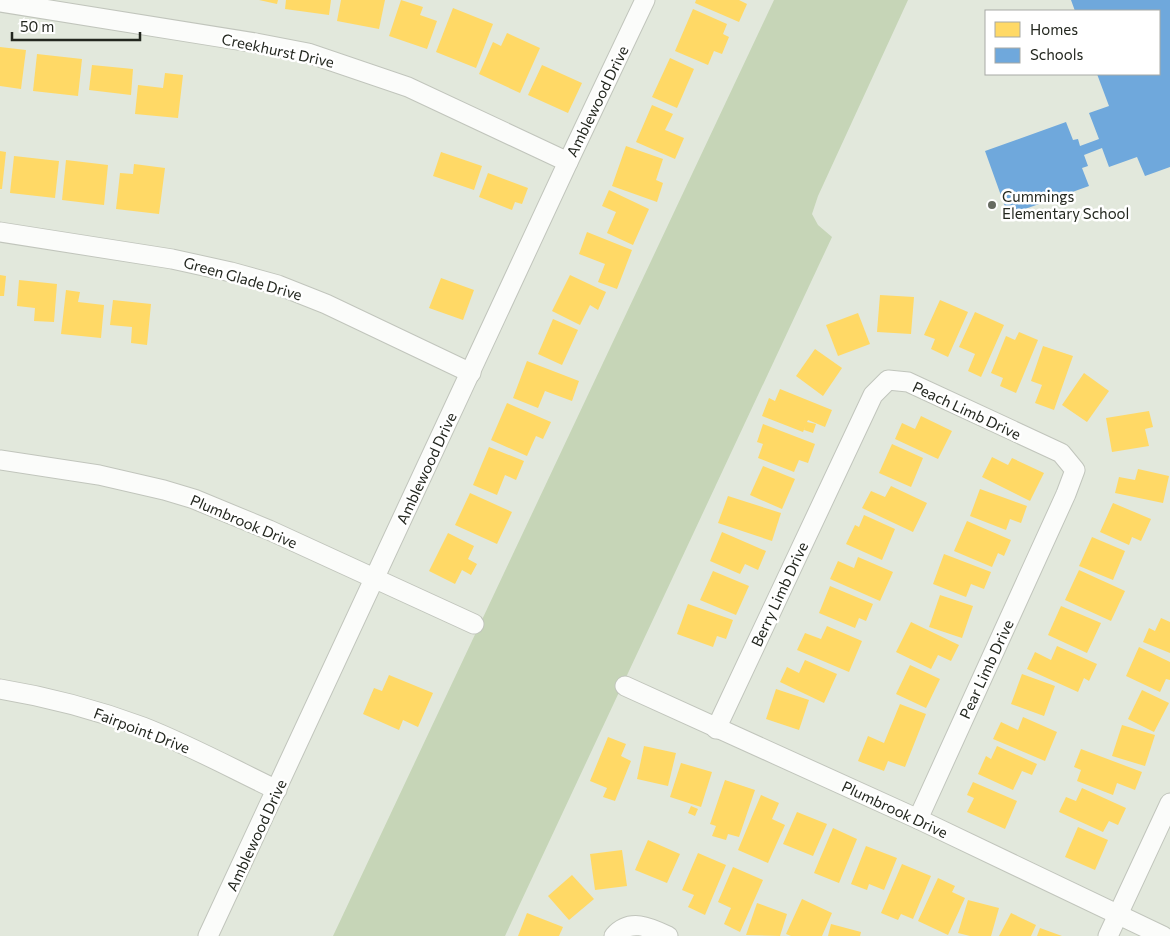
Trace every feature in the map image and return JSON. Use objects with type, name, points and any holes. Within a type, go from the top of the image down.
[{"type":"street","name":"Amblewood Drive","points":[[208,936],[645,0]]},
{"type":"street","name":"Creekhurst Drive","points":[[0,2],[308,53],[408,86],[568,162]]},
{"type":"street","name":"Green Glade Drive","points":[[0,232],[172,258],[278,285],[326,304],[471,372]]},
{"type":"street","name":"Peach Limb Drive","points":[[842,460],[873,395],[888,380],[908,382],[1061,453],[1075,470],[1055,519]]},
{"type":"street","name":"Plumbrook Drive","points":[[0,460],[99,475],[194,499],[269,530],[474,624]]},
{"type":"street","name":"Berry Limb Drive","points":[[716,728],[842,460]]},
{"type":"street","name":"Pear Limb Drive","points":[[918,819],[1055,519]]},
{"type":"street","name":"Plumbrook Drive","points":[[625,686],[918,819],[1163,936]]},
{"type":"street","name":"Fairpoint Drive","points":[[0,689],[50,699],[144,728],[193,749],[277,790]]},
{"type":"street","points":[[1108,936],[1170,804]]},
{"type":"street","points":[[614,936],[621,929],[637,925],[668,936]]},
{"type":"green space","points":[[774,0],[908,0],[818,196],[812,214],[818,225],[832,237],[505,936],[333,936]]},
{"type":"building: Homes","points":[[259,0],[278,0],[277,4]]},
{"type":"building: Homes","points":[[286,0],[331,0],[329,15],[285,9]]},
{"type":"building: Homes","points":[[341,0],[385,0],[379,29],[337,21]]},
{"type":"building: Homes","points":[[401,0],[423,7],[420,15],[437,21],[427,49],[389,36]]},
{"type":"building: Homes","points":[[696,0],[739,0],[747,4],[739,22],[695,3]]},
{"type":"building: Homes","points":[[453,8],[493,24],[476,68],[436,52]]},
{"type":"building: Homes","points":[[693,9],[727,24],[723,34],[729,37],[722,54],[714,51],[708,65],[675,51]]},
{"type":"building: Homes","points":[[507,33],[540,48],[520,93],[479,74],[493,42],[501,46]]},
{"type":"building: Homes","points":[[0,47],[26,50],[21,89],[0,86]]},
{"type":"building: Homes","points":[[37,54],[82,59],[78,96],[33,91]]},
{"type":"building: Homes","points":[[670,58],[694,69],[677,108],[652,97]]},
{"type":"building: Homes","points":[[92,65],[133,69],[131,95],[89,90]]},
{"type":"building: Homes","points":[[542,65],[582,83],[568,113],[528,95]]},
{"type":"building: Homes","points":[[165,73],[183,75],[178,118],[135,114],[138,85],[163,88]]},
{"type":"building: Homes","points":[[652,105],[673,114],[665,130],[684,138],[675,159],[636,142]]},
{"type":"building: Homes","points":[[626,146],[663,159],[656,180],[663,183],[657,202],[612,186]]},
{"type":"building: Homes","points":[[0,151],[6,152],[2,189],[0,189]]},
{"type":"building: Homes","points":[[441,152],[482,166],[474,190],[433,176]]},
{"type":"building: Homes","points":[[14,156],[59,161],[55,198],[10,193]]},
{"type":"building: Homes","points":[[66,160],[108,165],[104,205],[62,200]]},
{"type":"building: Homes","points":[[134,164],[165,168],[159,214],[116,209],[120,173],[133,174]]},
{"type":"building: Homes","points":[[488,173],[528,188],[522,204],[515,202],[512,210],[479,197]]},
{"type":"building: Homes","points":[[609,190],[649,209],[633,245],[607,233],[616,212],[602,206]]},
{"type":"building: Homes","points":[[587,232],[632,250],[617,289],[598,282],[605,264],[579,254]]},
{"type":"building: Homes","points":[[0,275],[6,276],[4,296],[0,296]]},
{"type":"building: Homes","points":[[570,275],[606,292],[598,310],[590,305],[580,325],[552,311]]},
{"type":"building: Homes","points":[[441,278],[474,290],[463,320],[429,308]]},
{"type":"building: Homes","points":[[19,280],[57,284],[54,322],[34,321],[35,308],[17,306]]},
{"type":"building: Homes","points":[[66,290],[80,292],[78,302],[104,305],[101,338],[61,334]]},
{"type":"building: Homes","points":[[880,295],[914,297],[911,334],[877,332]]},
{"type":"building: Homes","points":[[113,300],[151,304],[147,345],[131,343],[132,327],[110,325]]},
{"type":"building: Homes","points":[[940,300],[968,312],[948,357],[931,349],[935,339],[924,335]]},
{"type":"building: Homes","points":[[975,312],[1004,325],[981,377],[968,371],[975,354],[959,347]]},
{"type":"building: Homes","points":[[858,313],[870,344],[838,356],[826,325]]},
{"type":"building: Homes","points":[[553,319],[578,330],[562,365],[538,354]]},
{"type":"building: Homes","points":[[1019,332],[1038,340],[1016,393],[1000,386],[1003,378],[991,373],[1006,336],[1015,340]]},
{"type":"building: Homes","points":[[1043,346],[1073,356],[1054,410],[1035,403],[1042,385],[1031,381]]},
{"type":"building: Homes","points":[[815,349],[842,368],[823,396],[796,376]]},
{"type":"building: Homes","points":[[527,361],[579,381],[572,401],[545,391],[538,408],[513,398]]},
{"type":"building: Homes","points":[[1084,373],[1109,391],[1087,422],[1062,405]]},
{"type":"building: Homes","points":[[780,389],[832,410],[825,427],[808,420],[807,422],[816,424],[813,433],[804,430],[806,425],[803,432],[762,416],[769,398],[775,401]]},
{"type":"building: Homes","points":[[507,403],[551,422],[543,439],[536,436],[527,456],[491,440]]},
{"type":"building: Homes","points":[[1149,411],[1153,427],[1145,429],[1149,446],[1112,452],[1106,418]]},
{"type":"building: Homes","points":[[921,416],[952,431],[938,459],[895,439],[902,423],[915,429]]},
{"type":"building: Homes","points":[[763,424],[815,444],[808,463],[799,460],[794,472],[758,458],[763,444],[757,442]]},
{"type":"building: Homes","points":[[892,444],[923,458],[911,487],[879,473]]},
{"type":"building: Homes","points":[[489,447],[524,461],[516,480],[505,475],[497,495],[473,485]]},
{"type":"building: Homes","points":[[992,457],[1008,465],[1012,458],[1044,473],[1030,501],[982,477]]},
{"type":"building: Homes","points":[[763,466],[795,479],[782,509],[750,495]]},
{"type":"building: Homes","points":[[1138,469],[1169,476],[1163,503],[1115,493],[1119,477],[1135,480]]},
{"type":"building: Homes","points":[[891,486],[927,503],[913,532],[862,508],[871,491],[885,497]]},
{"type":"building: Homes","points":[[980,489],[1027,506],[1021,523],[1010,519],[1006,530],[970,516]]},
{"type":"building: Homes","points":[[470,493],[512,512],[497,544],[455,525]]},
{"type":"building: Homes","points":[[728,496],[781,513],[772,541],[718,523]]},
{"type":"building: Homes","points":[[1113,503],[1151,519],[1141,541],[1132,537],[1129,545],[1100,532]]},
{"type":"building: Homes","points":[[864,515],[895,529],[882,560],[846,544],[855,525],[859,527]]},
{"type":"building: Homes","points":[[967,521],[1011,540],[1004,556],[998,553],[992,567],[954,551]]},
{"type":"building: Homes","points":[[722,532],[766,551],[758,570],[745,564],[740,574],[710,561]]},
{"type":"building: Homes","points":[[448,533],[474,546],[468,559],[477,564],[471,575],[462,570],[455,584],[429,571]]},
{"type":"building: Homes","points":[[1092,537],[1125,551],[1113,580],[1079,566]]},
{"type":"building: Homes","points":[[944,554],[991,572],[984,589],[971,584],[966,597],[933,584]]},
{"type":"building: Homes","points":[[858,557],[893,572],[880,601],[830,579],[838,561],[854,568]]},
{"type":"building: Homes","points":[[1079,570],[1125,591],[1111,621],[1065,600]]},
{"type":"building: Homes","points":[[713,571],[749,586],[736,615],[700,600]]},
{"type":"building: Homes","points":[[830,586],[873,604],[866,621],[859,618],[855,628],[819,613]]},
{"type":"building: Homes","points":[[940,595],[973,606],[962,638],[929,627]]},
{"type":"building: Homes","points":[[688,604],[733,620],[726,639],[717,636],[713,647],[677,634]]},
{"type":"building: Homes","points":[[1061,606],[1101,623],[1087,653],[1048,635]]},
{"type":"building: Homes","points":[[1161,618],[1170,622],[1170,653],[1143,642],[1149,628],[1155,631]]},
{"type":"building: Homes","points":[[911,622],[959,645],[951,661],[938,655],[931,669],[896,652]]},
{"type":"building: Homes","points":[[827,626],[862,641],[849,672],[797,650],[805,633],[821,639]]},
{"type":"building: Homes","points":[[1057,646],[1097,664],[1089,681],[1084,678],[1078,692],[1027,669],[1035,652],[1051,660]]},
{"type":"building: Homes","points":[[1139,647],[1170,662],[1170,680],[1166,679],[1160,692],[1126,676]]},
{"type":"building: Homes","points":[[805,660],[837,674],[824,703],[780,682],[787,667],[799,673]]},
{"type":"building: Homes","points":[[910,665],[940,679],[926,708],[896,694]]},
{"type":"building: Homes","points":[[1022,674],[1055,686],[1044,716],[1011,704]]},
{"type":"building: Homes","points":[[389,675],[433,693],[418,727],[403,720],[399,730],[363,714],[374,688],[382,691]]},
{"type":"building: Homes","points":[[776,689],[809,700],[799,730],[766,719]]},
{"type":"building: Homes","points":[[1142,690],[1169,703],[1154,732],[1128,719]]},
{"type":"building: Homes","points":[[900,704],[926,714],[905,767],[888,761],[884,771],[858,761],[868,736],[884,743]]},
{"type":"building: Homes","points":[[1023,717],[1057,732],[1045,761],[993,739],[1001,722],[1018,730]]},
{"type":"building: Homes","points":[[1122,725],[1155,735],[1145,766],[1112,756]]},
{"type":"building: Homes","points":[[608,737],[626,744],[621,756],[631,761],[615,801],[603,797],[607,788],[590,781]]},
{"type":"building: Homes","points":[[644,746],[676,753],[668,786],[637,779]]},
{"type":"building: Homes","points":[[997,746],[1037,764],[1032,775],[1022,771],[1013,790],[978,774],[986,756],[991,759]]},
{"type":"building: Homes","points":[[1081,749],[1142,772],[1135,790],[1117,783],[1113,795],[1077,781],[1081,770],[1074,767]]},
{"type":"building: Homes","points":[[681,763],[712,772],[701,807],[670,797]]},
{"type":"building: Homes","points":[[725,780],[755,790],[739,837],[728,834],[726,840],[712,836],[716,826],[710,824]]},
{"type":"building: Homes","points":[[973,782],[1017,801],[1005,829],[967,812],[974,798],[967,795]]},
{"type":"building: Homes","points":[[1082,788],[1126,808],[1118,825],[1109,821],[1103,832],[1059,812],[1066,797],[1076,801]]},
{"type":"building: Homes","points":[[761,795],[779,803],[772,819],[785,825],[768,863],[738,850]]},
{"type":"building: Homes","points":[[691,806],[698,809],[695,816],[688,813]]},
{"type":"building: Homes","points":[[797,812],[827,824],[813,856],[783,844]]},
{"type":"building: Homes","points":[[1078,827],[1108,840],[1095,870],[1065,857]]},
{"type":"building: Homes","points":[[833,828],[857,839],[839,883],[814,873]]},
{"type":"building: Homes","points":[[648,840],[680,854],[667,883],[635,870]]},
{"type":"building: Homes","points":[[866,846],[897,858],[884,890],[869,884],[867,890],[851,884]]},
{"type":"building: Homes","points":[[622,850],[627,886],[595,890],[590,854]]},
{"type":"building: Homes","points":[[698,853],[726,865],[705,915],[688,907],[694,895],[682,890]]},
{"type":"building: Homes","points":[[902,864],[931,876],[913,919],[901,914],[898,920],[881,913]]},
{"type":"building: Homes","points":[[733,867],[763,880],[740,932],[724,924],[731,908],[718,902]]},
{"type":"building: Homes","points":[[572,875],[594,899],[569,920],[548,896]]},
{"type":"building: Homes","points":[[938,878],[955,886],[952,892],[965,898],[948,935],[918,921]]},
{"type":"building: Homes","points":[[802,899],[832,913],[822,936],[791,936],[786,934]]},
{"type":"building: Homes","points":[[968,900],[999,908],[991,936],[970,936],[958,933]]},
{"type":"building: Homes","points":[[757,903],[787,914],[780,936],[746,935]]},
{"type":"building: Homes","points":[[527,913],[563,927],[559,936],[518,936]]},
{"type":"building: Homes","points":[[1011,913],[1036,925],[1031,936],[999,936]]},
{"type":"building: Homes","points":[[831,924],[861,932],[860,936],[828,936]]},
{"type":"building: Homes","points":[[1040,928],[1062,936],[1037,936]]},
{"type":"building: Schools","points":[[1071,0],[1170,0],[1170,167],[1145,176],[1137,157],[1109,167],[1102,148],[1084,155],[1088,166],[1082,168],[1089,186],[1008,215],[985,151],[1066,122],[1073,140],[1078,139],[1080,146],[1099,139],[1089,113],[1109,106],[1097,75],[1160,75],[1160,10],[1075,10]]},
{"type":"place","name":"Cummings Elementary School","points":[[992,205]]}]
